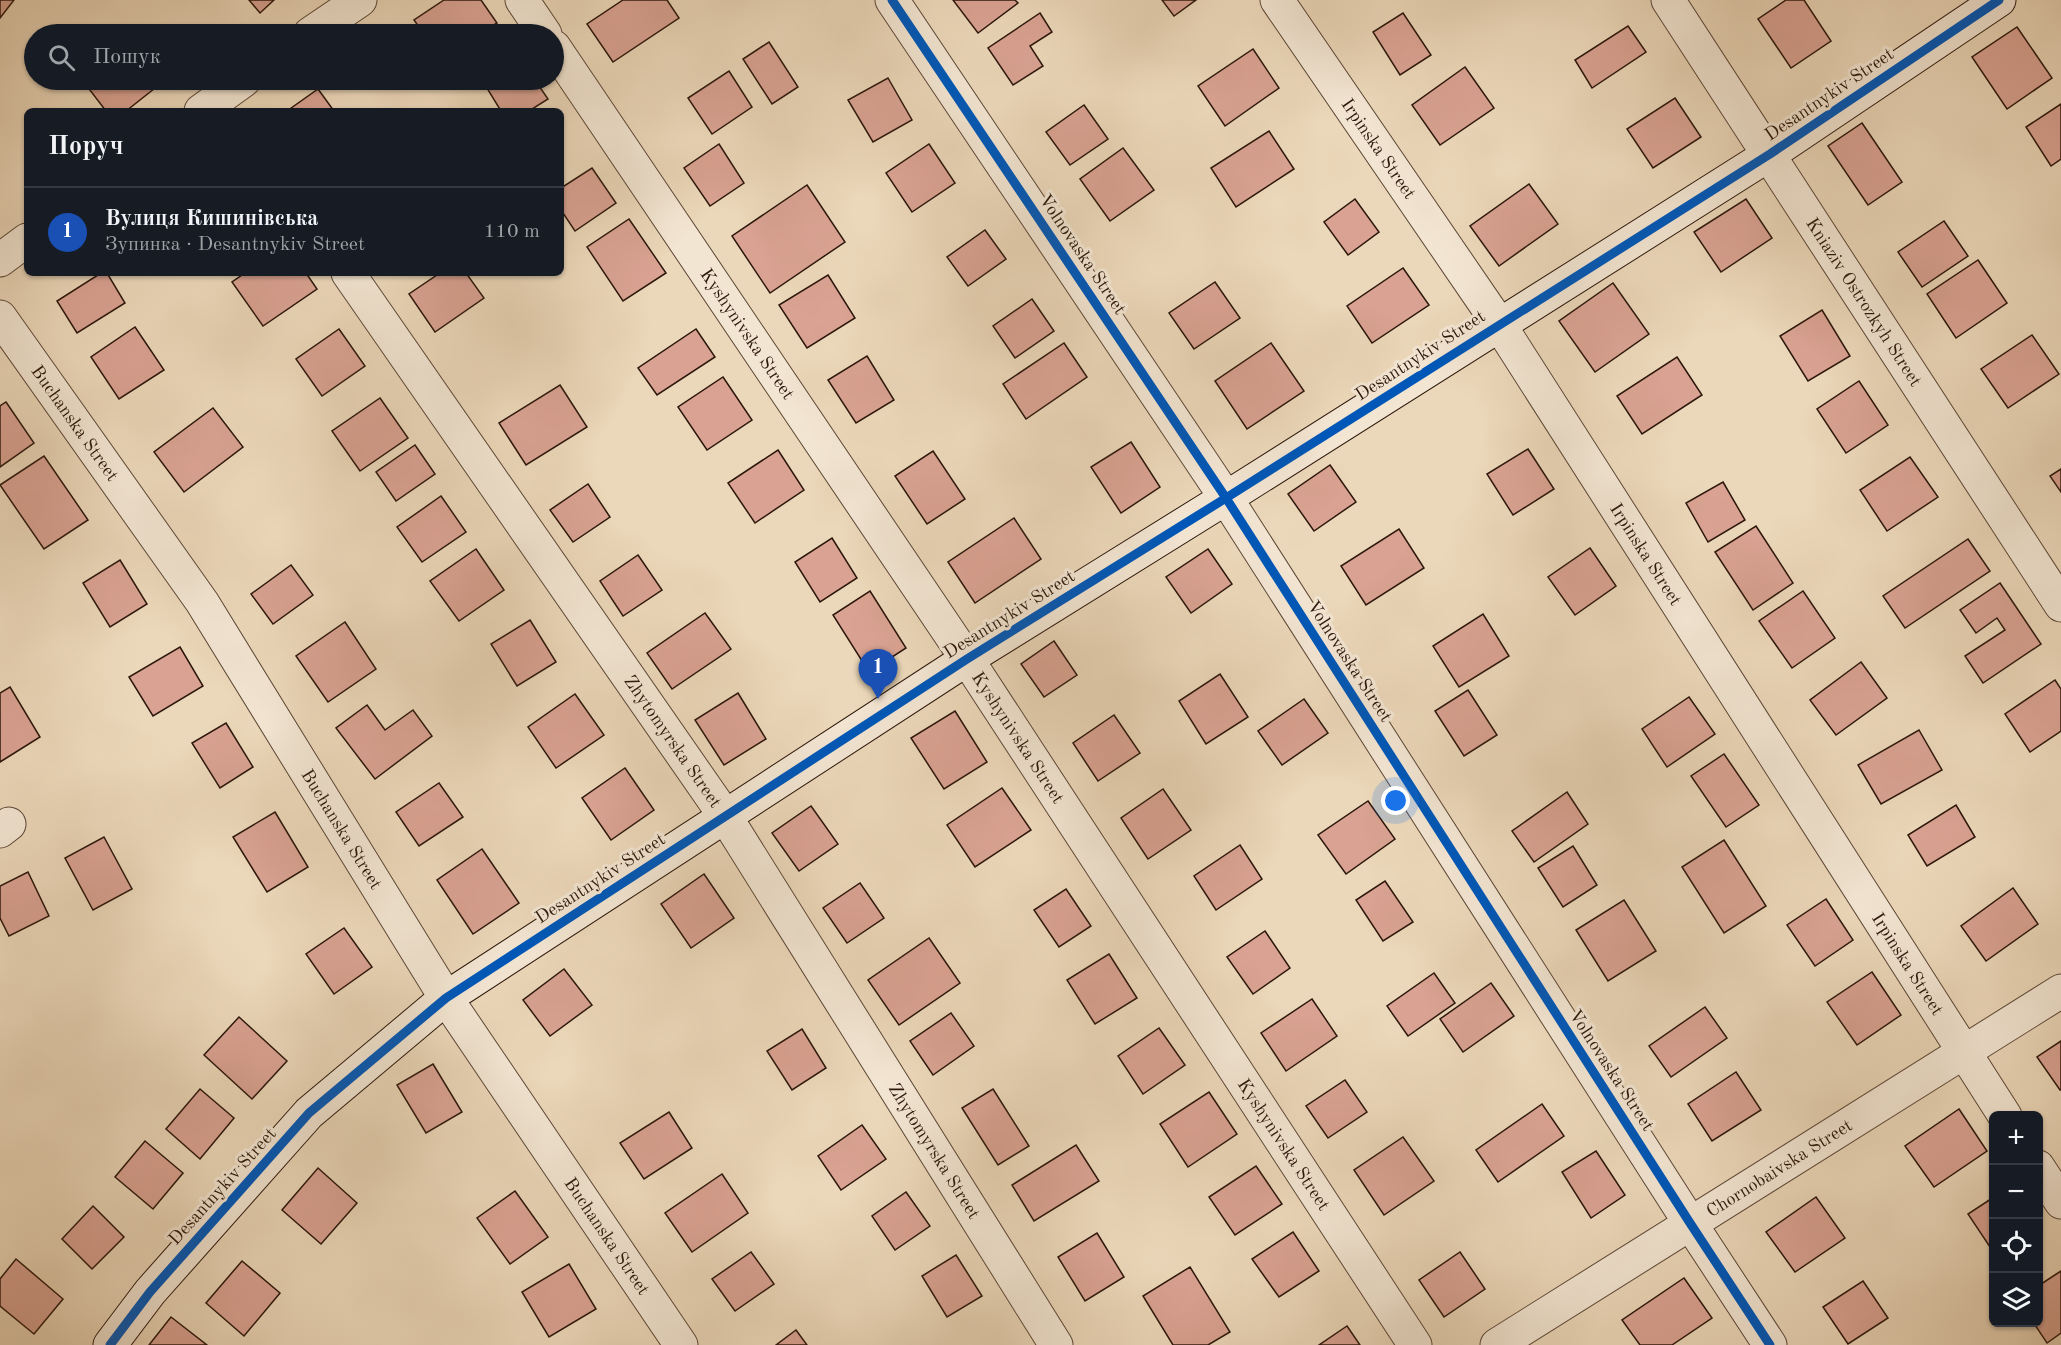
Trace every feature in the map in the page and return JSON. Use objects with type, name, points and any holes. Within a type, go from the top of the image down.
[{"type":"street","points":[[325,24],[360,0]]},
{"type":"street","points":[[522,0],[538,24]]},
{"type":"street","name":"Volnovaska Street","points":[[892,0],[1226,498],[1770,1345]]},
{"type":"street","name":"Irpinska Street","points":[[1278,0],[1499,324],[2002,1111]]},
{"type":"street","name":"Kniaziv Ostrozkyh Street","points":[[1668,0],[2061,605]]},
{"type":"street","name":"Desantnykiv Street","points":[[110,1345],[150,1292],[309,1113],[446,998],[967,659],[1770,154],[1999,0]]},
{"type":"street","name":"Kyshynivska Street","points":[[564,62],[967,659],[1415,1345]]},
{"type":"street","points":[[0,260],[24,242]]},
{"type":"street","name":"Zhytomyrska Street","points":[[350,276],[725,816],[1056,1345]]},
{"type":"street","name":"Buchanska Street","points":[[0,317],[202,602],[446,998],[681,1345]]},
{"type":"street","name":"Chornobaivska Street","points":[[1497,1345],[2061,991]]},
{"type":"street","points":[[2043,1175],[2061,1202]]},
{"type":"building","points":[[0,0],[14,0],[0,18]]},
{"type":"building","points":[[249,0],[274,0],[260,13]]},
{"type":"building","points":[[444,0],[481,0],[497,23],[417,24],[414,20]]},
{"type":"building","points":[[623,0],[667,0],[679,18],[613,62],[587,24]]},
{"type":"building","points":[[953,0],[1015,0],[1018,3],[978,33]]},
{"type":"building","points":[[1162,0],[1196,0],[1174,16]]},
{"type":"building","points":[[1786,0],[1804,0],[1831,41],[1791,68],[1758,19]]},
{"type":"building","points":[[1040,13],[1052,32],[1030,46],[1043,66],[1013,85],[988,48]]},
{"type":"building","points":[[1403,13],[1431,55],[1400,75],[1373,32]]},
{"type":"building","points":[[1628,26],[1646,52],[1592,88],[1575,60]]},
{"type":"building","points":[[2017,27],[2052,78],[2007,109],[1972,57]]},
{"type":"building","points":[[769,42],[798,87],[772,104],[743,59]]},
{"type":"building","points":[[1253,49],[1279,88],[1225,126],[1198,86]]},
{"type":"building","points":[[1465,67],[1494,108],[1440,145],[1412,105]]},
{"type":"building","points":[[729,71],[752,107],[712,134],[688,98]]},
{"type":"building","points":[[888,78],[912,120],[873,142],[848,100]]},
{"type":"building","points":[[90,90],[153,90],[130,108],[104,108]]},
{"type":"building","points":[[319,90],[332,108],[291,108]]},
{"type":"building","points":[[488,90],[542,90],[548,99],[534,108],[499,108]]},
{"type":"building","points":[[1675,98],[1701,137],[1653,168],[1627,129]]},
{"type":"building","points":[[2061,104],[2061,159],[2051,166],[2026,127]]},
{"type":"building","points":[[1084,105],[1108,139],[1070,165],[1046,132]]},
{"type":"building","points":[[1862,123],[1902,182],[1868,205],[1828,146]]},
{"type":"building","points":[[1269,131],[1294,169],[1236,207],[1211,168]]},
{"type":"building","points":[[719,144],[744,183],[710,206],[684,168]]},
{"type":"building","points":[[929,144],[955,183],[912,212],[886,173]]},
{"type":"building","points":[[1123,148],[1154,190],[1110,221],[1080,179]]},
{"type":"building","points":[[592,168],[616,203],[575,231],[564,214],[564,186]]},
{"type":"building","points":[[1529,184],[1558,224],[1499,266],[1470,226]]},
{"type":"building","points":[[807,185],[845,242],[770,293],[732,236]]},
{"type":"building","points":[[1355,199],[1379,232],[1348,255],[1324,222]]},
{"type":"building","points":[[1746,199],[1772,238],[1721,272],[1694,232]]},
{"type":"building","points":[[629,219],[666,273],[623,301],[587,247]]},
{"type":"building","points":[[1944,221],[1968,256],[1922,287],[1898,252]]},
{"type":"building","points":[[985,230],[1006,259],[968,286],[947,257]]},
{"type":"building","points":[[1978,260],[2007,303],[1956,338],[1927,294]]},
{"type":"building","points":[[1403,268],[1429,305],[1372,343],[1347,306]]},
{"type":"building","points":[[828,275],[855,318],[807,348],[779,305]]},
{"type":"building","points":[[96,276],[109,276],[125,303],[77,333],[57,301]]},
{"type":"building","points":[[241,276],[308,276],[317,289],[263,326],[232,282]]},
{"type":"building","points":[[436,276],[468,276],[484,298],[435,332],[409,294]]},
{"type":"building","points":[[1215,282],[1240,318],[1194,349],[1169,313]]},
{"type":"building","points":[[1613,283],[1649,334],[1595,372],[1559,321]]},
{"type":"building","points":[[1032,299],[1054,331],[1015,358],[993,326]]},
{"type":"building","points":[[1822,310],[1850,356],[1808,381],[1780,336]]},
{"type":"building","points":[[135,327],[164,370],[119,399],[91,357]]},
{"type":"building","points":[[339,329],[365,366],[322,396],[296,359]]},
{"type":"building","points":[[696,329],[715,357],[657,395],[638,368]]},
{"type":"building","points":[[2032,335],[2059,374],[2008,408],[1981,369]]},
{"type":"building","points":[[1064,343],[1087,377],[1026,419],[1003,384]]},
{"type":"building","points":[[1271,343],[1304,391],[1247,429],[1215,381]]},
{"type":"building","points":[[867,356],[894,400],[856,423],[828,380]]},
{"type":"building","points":[[1677,357],[1702,395],[1642,434],[1617,396]]},
{"type":"building","points":[[723,377],[752,420],[707,450],[678,407]]},
{"type":"building","points":[[1859,381],[1888,425],[1846,453],[1817,409]]},
{"type":"building","points":[[560,385],[587,427],[526,465],[499,423]]},
{"type":"building","points":[[380,398],[408,438],[360,471],[332,431]]},
{"type":"building","points":[[6,402],[34,443],[0,467],[0,406]]},
{"type":"building","points":[[213,408],[243,447],[184,492],[154,452]]},
{"type":"building","points":[[1131,442],[1160,487],[1121,513],[1091,467]]},
{"type":"building","points":[[415,445],[435,474],[396,501],[376,472]]},
{"type":"building","points":[[1528,449],[1554,489],[1513,515],[1487,474]]},
{"type":"building","points":[[778,450],[804,490],[755,523],[728,483]]},
{"type":"building","points":[[933,451],[965,499],[927,524],[895,476]]},
{"type":"building","points":[[44,456],[88,520],[44,549],[0,485]]},
{"type":"building","points":[[1910,457],[1938,497],[1887,531],[1860,490]]},
{"type":"building","points":[[1330,465],[1356,502],[1314,531],[1288,494]]},
{"type":"building","points":[[2061,469],[2061,492],[2050,476]]},
{"type":"building","points":[[1723,482],[1745,520],[1708,542],[1686,503]]},
{"type":"building","points":[[588,484],[610,517],[573,542],[550,510]]},
{"type":"building","points":[[441,496],[466,532],[422,562],[397,527]]},
{"type":"building","points":[[1014,518],[1041,559],[975,603],[948,562]]},
{"type":"building","points":[[1756,526],[1793,583],[1753,610],[1715,552]]},
{"type":"building","points":[[1399,529],[1424,568],[1366,605],[1341,566]]},
{"type":"building","points":[[832,538],[857,578],[820,602],[795,562]]},
{"type":"building","points":[[1968,539],[1990,571],[1905,628],[1883,596]]},
{"type":"building","points":[[1590,548],[1616,586],[1575,615],[1548,577]]},
{"type":"building","points":[[476,549],[504,590],[459,621],[430,581]]},
{"type":"building","points":[[1208,549],[1232,584],[1191,613],[1166,577]]},
{"type":"building","points":[[638,555],[662,590],[623,616],[600,581]]},
{"type":"building","points":[[120,560],[147,604],[110,627],[83,583]]},
{"type":"building","points":[[291,565],[313,595],[273,624],[251,594]]},
{"type":"building","points":[[2000,583],[2041,644],[1983,683],[1965,656],[2005,630],[1997,618],[1976,633],[1960,610]]},
{"type":"building","points":[[870,591],[906,648],[869,672],[833,615]]},
{"type":"building","points":[[1803,591],[1835,638],[1792,668],[1759,621]]},
{"type":"building","points":[[705,613],[731,649],[672,689],[647,653]]},
{"type":"building","points":[[1483,614],[1509,656],[1459,687],[1433,646]]},
{"type":"building","points":[[530,620],[556,662],[517,686],[491,644]]},
{"type":"building","points":[[345,622],[376,669],[328,702],[296,656]]},
{"type":"building","points":[[1054,641],[1077,675],[1044,697],[1021,664]]},
{"type":"building","points":[[180,647],[203,686],[153,716],[129,677]]},
{"type":"building","points":[[1861,662],[1887,698],[1836,735],[1810,700]]},
{"type":"building","points":[[1220,674],[1248,717],[1206,744],[1179,701]]},
{"type":"building","points":[[2055,680],[2061,689],[2061,731],[2030,752],[2005,714]]},
{"type":"building","points":[[10,687],[40,737],[0,762],[0,693]]},
{"type":"building","points":[[1468,690],[1497,735],[1464,756],[1435,711]]},
{"type":"building","points":[[738,693],[766,739],[724,765],[695,720]]},
{"type":"building","points":[[575,694],[604,735],[556,768],[528,727]]},
{"type":"building","points":[[1689,697],[1715,734],[1667,767],[1642,729]]},
{"type":"building","points":[[1304,699],[1328,733],[1282,765],[1258,731]]},
{"type":"building","points":[[367,705],[385,730],[413,710],[432,736],[375,779],[336,728]]},
{"type":"building","points":[[955,711],[987,762],[944,789],[911,738]]},
{"type":"building","points":[[1114,715],[1140,753],[1098,781],[1073,743]]},
{"type":"building","points":[[226,723],[253,767],[220,788],[192,743]]},
{"type":"building","points":[[1919,730],[1942,770],[1881,804],[1858,765]]},
{"type":"building","points":[[1724,754],[1759,805],[1726,827],[1691,776]]},
{"type":"building","points":[[625,768],[654,810],[611,840],[582,798]]},
{"type":"building","points":[[439,783],[463,817],[419,846],[396,812]]},
{"type":"building","points":[[1002,788],[1031,830],[975,867],[947,825]]},
{"type":"building","points":[[1163,789],[1191,830],[1148,859],[1121,818]]},
{"type":"building","points":[[1567,792],[1588,824],[1534,862],[1512,831]]},
{"type":"building","points":[[1368,801],[1395,839],[1346,874],[1318,835]]},
{"type":"building","points":[[1956,805],[1975,837],[1927,866],[1908,835]]},
{"type":"building","points":[[811,806],[838,844],[799,871],[772,833]]},
{"type":"building","points":[[275,812],[308,867],[267,892],[233,837]]},
{"type":"building","points":[[104,837],[132,889],[93,910],[65,858]]},
{"type":"building","points":[[1724,840],[1766,906],[1724,933],[1682,867]]},
{"type":"building","points":[[1240,845],[1262,879],[1216,910],[1194,876]]},
{"type":"building","points":[[1573,846],[1597,885],[1563,907],[1538,868]]},
{"type":"building","points":[[482,849],[519,903],[473,934],[437,880]]},
{"type":"building","points":[[28,872],[49,916],[9,936],[0,918],[0,886]]},
{"type":"building","points":[[704,874],[734,918],[691,948],[661,904]]},
{"type":"building","points":[[1385,881],[1413,922],[1383,941],[1356,900]]},
{"type":"building","points":[[860,883],[884,918],[847,943],[823,908]]},
{"type":"building","points":[[2013,888],[2038,924],[1986,961],[1961,926]]},
{"type":"building","points":[[1066,889],[1091,926],[1059,947],[1034,910]]},
{"type":"building","points":[[1826,899],[1853,940],[1815,966],[1787,925]]},
{"type":"building","points":[[1624,900],[1656,951],[1608,981],[1576,930]]},
{"type":"building","points":[[344,928],[372,967],[334,994],[306,954]]},
{"type":"building","points":[[1265,931],[1290,968],[1253,994],[1227,957]]},
{"type":"building","points":[[929,938],[960,983],[899,1025],[868,980]]},
{"type":"building","points":[[1109,954],[1137,998],[1095,1024],[1067,980]]},
{"type":"building","points":[[564,969],[592,1005],[550,1036],[523,1000]]},
{"type":"building","points":[[1872,972],[1901,1015],[1857,1045],[1827,1002]]},
{"type":"building","points":[[1434,973],[1455,1003],[1408,1036],[1387,1006]]},
{"type":"building","points":[[1491,983],[1514,1016],[1463,1052],[1440,1019]]},
{"type":"building","points":[[1312,999],[1337,1036],[1286,1071],[1261,1033]]},
{"type":"building","points":[[1705,1007],[1727,1038],[1671,1077],[1649,1046]]},
{"type":"building","points":[[951,1013],[974,1046],[933,1075],[910,1041]]},
{"type":"building","points":[[239,1017],[287,1061],[252,1099],[204,1055]]},
{"type":"building","points":[[1159,1028],[1185,1065],[1143,1094],[1118,1056]]},
{"type":"building","points":[[802,1029],[826,1068],[792,1090],[767,1051]]},
{"type":"building","points":[[2061,1041],[2061,1090],[2060,1090],[2037,1057]]},
{"type":"building","points":[[433,1064],[462,1112],[426,1133],[397,1085]]},
{"type":"building","points":[[1736,1072],[1761,1110],[1712,1141],[1688,1104]]},
{"type":"building","points":[[1345,1080],[1367,1112],[1328,1138],[1306,1106]]},
{"type":"building","points":[[200,1089],[234,1118],[200,1159],[166,1129]]},
{"type":"building","points":[[993,1089],[1029,1146],[998,1165],[962,1108]]},
{"type":"building","points":[[1209,1092],[1237,1134],[1188,1167],[1160,1124]]},
{"type":"building","points":[[1542,1104],[1564,1136],[1498,1182],[1476,1150]]},
{"type":"building","points":[[1959,1109],[1987,1151],[1934,1187],[1905,1146]]},
{"type":"building","points":[[669,1112],[692,1148],[644,1179],[620,1143]]},
{"type":"building","points":[[862,1125],[886,1159],[841,1190],[818,1156]]},
{"type":"building","points":[[1403,1137],[1434,1181],[1384,1215],[1354,1170]]},
{"type":"building","points":[[145,1141],[183,1173],[153,1209],[115,1177]]},
{"type":"building","points":[[1076,1145],[1099,1181],[1034,1221],[1012,1185]]},
{"type":"building","points":[[1596,1151],[1625,1195],[1591,1218],[1562,1172]]},
{"type":"building","points":[[1256,1166],[1282,1204],[1235,1235],[1209,1197]]},
{"type":"building","points":[[318,1168],[357,1203],[321,1244],[282,1210]]},
{"type":"building","points":[[722,1174],[748,1213],[692,1252],[665,1213]]},
{"type":"building","points":[[515,1191],[548,1237],[510,1264],[477,1218]]},
{"type":"building","points":[[906,1192],[930,1226],[895,1250],[872,1216]]},
{"type":"building","points":[[1816,1197],[1845,1238],[1795,1272],[1766,1232]]},
{"type":"building","points":[[1989,1200],[1989,1246],[1968,1214]]},
{"type":"building","points":[[93,1206],[124,1237],[92,1269],[62,1239]]},
{"type":"building","points":[[1293,1232],[1319,1271],[1279,1297],[1252,1259]]},
{"type":"building","points":[[1097,1233],[1124,1277],[1085,1301],[1058,1257]]},
{"type":"building","points":[[751,1252],[774,1284],[735,1311],[712,1279]]},
{"type":"building","points":[[1460,1252],[1485,1289],[1444,1317],[1419,1280]]},
{"type":"building","points":[[956,1255],[982,1296],[947,1317],[922,1276]]},
{"type":"building","points":[[16,1259],[63,1299],[34,1334],[0,1306],[0,1279]]},
{"type":"building","points":[[242,1261],[280,1293],[244,1336],[206,1303]]},
{"type":"building","points":[[569,1264],[596,1309],[549,1337],[522,1292]]},
{"type":"building","points":[[1190,1267],[1230,1332],[1208,1345],[1173,1345],[1143,1296]]},
{"type":"building","points":[[2061,1271],[2061,1333],[2047,1343],[2036,1327],[2043,1327],[2043,1283]]},
{"type":"building","points":[[1684,1278],[1712,1318],[1672,1345],[1640,1345],[1622,1320]]},
{"type":"building","points":[[1863,1281],[1888,1318],[1848,1344],[1823,1307]]},
{"type":"building","points":[[171,1317],[207,1345],[149,1345]]},
{"type":"building","points":[[1347,1326],[1360,1345],[1319,1345]]},
{"type":"building","points":[[796,1330],[807,1345],[776,1345]]},
{"type":"cycle path","points":[[892,0],[1226,498],[1770,1345]]},
{"type":"cycle path","points":[[110,1345],[150,1292],[309,1113],[446,998],[967,659],[1770,154],[1999,0]]},
{"type":"place","name":"Вулиця Кишинівська","points":[[878,699]]}]
